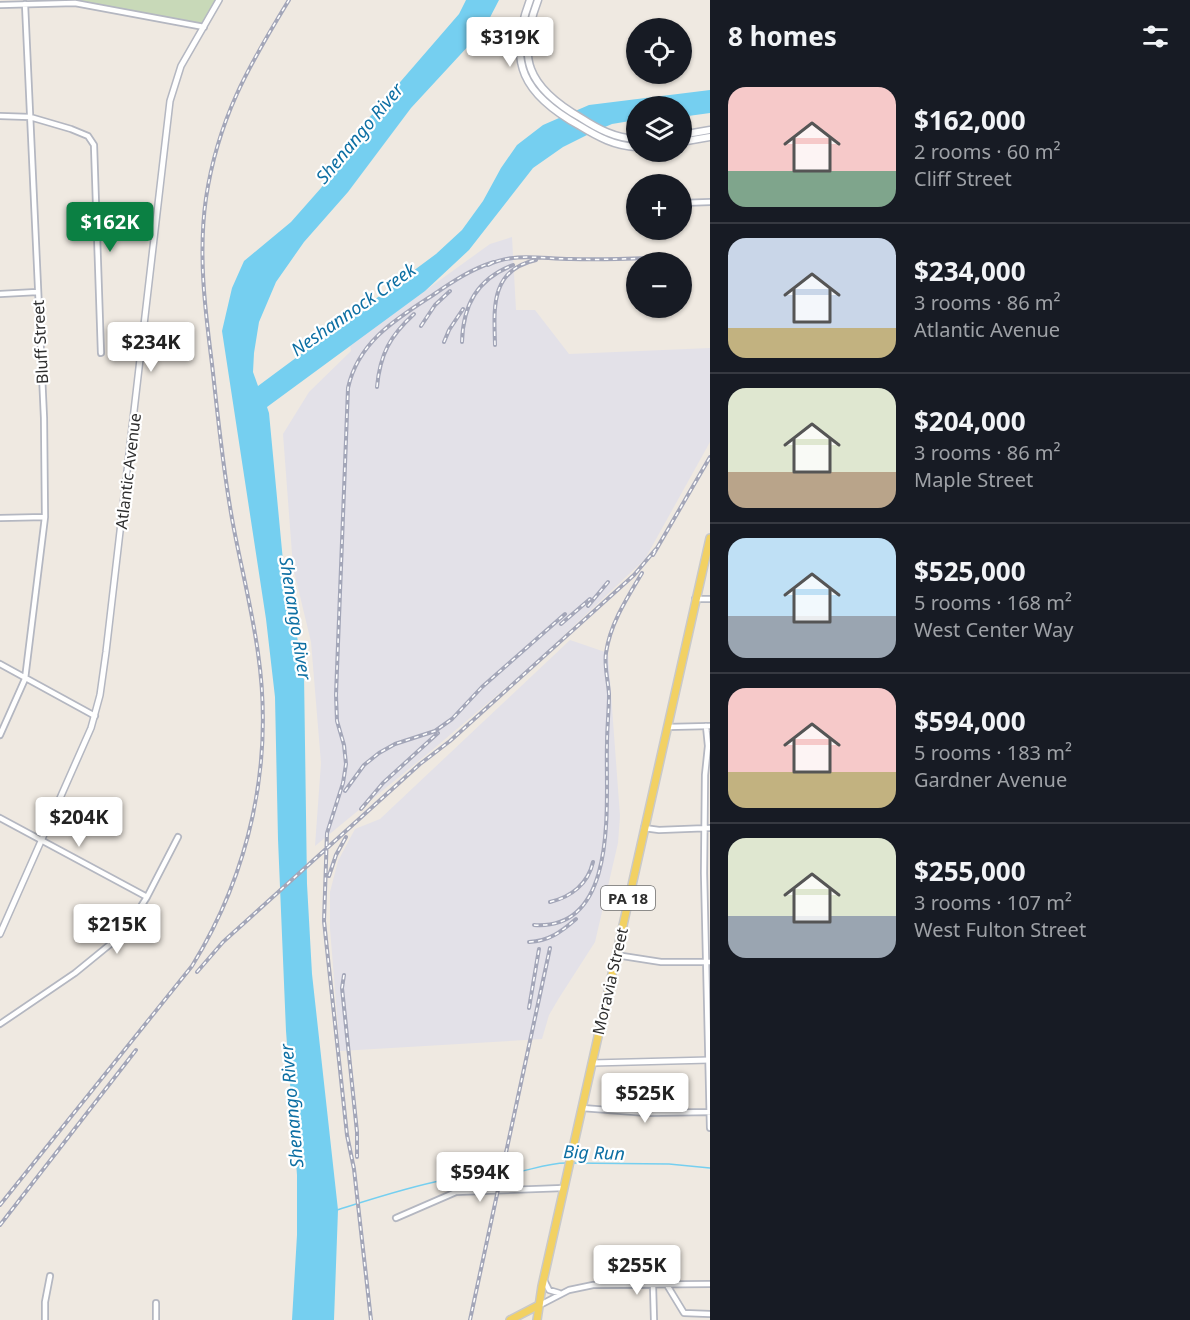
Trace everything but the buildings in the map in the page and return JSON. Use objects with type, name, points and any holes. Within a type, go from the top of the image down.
[{"type":"main road","points":[[530,0],[521,27],[519,50],[521,64],[535,93],[561,116],[615,144],[626,146]]},
{"type":"main road","points":[[538,0],[528,29],[527,50],[534,76],[546,94],[570,112],[600,130],[626,138]]},
{"type":"main road","points":[[692,133],[710,130]]},
{"type":"main road","points":[[692,140],[710,137]]},
{"type":"main road","name":"Moravia Street","points":[[537,1320],[566,1176],[710,538]]},
{"type":"main road","points":[[510,1320],[539,1305]]},
{"type":"street","name":"Atlantic Avenue","points":[[0,934],[95,716],[100,695],[170,101],[179,72],[219,0]]},
{"type":"street","points":[[0,5],[75,3],[204,27]]},
{"type":"street","name":"Bluff Street","points":[[0,735],[25,679],[45,517],[44,418],[26,4]]},
{"type":"street","points":[[0,116],[30,117],[84,133],[92,140],[95,154],[102,353]]},
{"type":"street","points":[[692,203],[710,202]]},
{"type":"street","points":[[0,294],[37,292]]},
{"type":"street","points":[[0,518],[45,517]]},
{"type":"street","points":[[695,599],[710,599]]},
{"type":"street","points":[[0,664],[95,716]]},
{"type":"street","points":[[667,727],[708,726],[705,775],[710,1128]]},
{"type":"street","points":[[0,818],[147,897]]},
{"type":"street","points":[[644,828],[659,830],[707,828]]},
{"type":"street","points":[[0,1024],[116,941],[131,924],[178,837]]},
{"type":"street","points":[[616,955],[660,962],[708,962]]},
{"type":"street","points":[[592,1063],[709,1060]]},
{"type":"street","points":[[582,1108],[638,1113],[710,1112]]},
{"type":"street","points":[[396,1218],[456,1192],[564,1188]]},
{"type":"street","points":[[45,1320],[45,1302],[50,1276]]},
{"type":"street","points":[[544,1278],[549,1290],[562,1293]]},
{"type":"street","points":[[539,1305],[562,1293],[593,1285],[710,1284]]},
{"type":"street","points":[[653,1285],[654,1320]]},
{"type":"street","points":[[667,1285],[684,1313],[710,1314]]},
{"type":"street","points":[[156,1303],[156,1320]]},
{"type":"shaded area","points":[[512,237],[516,310],[535,310],[569,354],[710,348],[710,442],[645,559],[529,668],[315,846],[321,763],[311,642],[293,567],[283,434],[309,392],[351,351],[350,345],[490,244]]},
{"type":"shaded area","points":[[570,640],[608,653],[620,816],[618,843],[595,942],[549,1015],[542,1039],[340,1051],[330,929],[330,892],[338,861],[355,829],[380,819]]},
{"type":"green space","points":[[75,0],[219,0],[204,27],[75,3]]},
{"type":"water","name":"Shenango River","points":[[466,0],[499,0],[484,29],[411,108],[348,192],[304,242],[276,282],[259,322],[253,372],[258,386],[436,254],[462,230],[483,201],[517,145],[543,125],[589,105],[626,100],[626,122],[612,124],[591,133],[563,147],[533,168],[469,250],[425,291],[267,407],[283,561],[304,674],[307,884],[312,974],[338,1210],[334,1320],[292,1320],[297,1235],[297,1175],[286,1031],[275,697],[266,619],[222,331],[232,288],[244,261],[291,222],[321,188],[369,118],[459,14]]},
{"type":"water","points":[[710,90],[710,113],[692,115],[692,96],[662,96]]},
{"type":"waterway","name":"Big Run","points":[[337,1210],[444,1180],[508,1174],[566,1163]]},
{"type":"waterway","name":"Big Run","points":[[571,1163],[669,1164],[710,1168]]},
{"type":"railway","points":[[0,1205],[192,966],[229,893],[243,855],[253,816],[263,735],[262,694],[256,637],[233,524],[224,464],[205,302],[203,240],[206,198],[218,143],[248,71],[289,0]]},
{"type":"railway","points":[[488,265],[518,257],[626,258]]},
{"type":"railway","points":[[495,345],[495,304],[498,292],[510,272],[536,260]]},
{"type":"railway","points":[[371,1320],[354,1169],[347,1135],[324,921],[327,833],[343,783],[346,764],[344,745],[337,721],[336,695],[348,388],[360,357],[380,333],[455,281],[477,268],[494,262]]},
{"type":"railway","points":[[462,342],[465,316],[474,295],[490,278],[513,265]]},
{"type":"railway","points":[[421,326],[435,305],[450,291]]},
{"type":"railway","points":[[444,342],[463,309]]},
{"type":"railway","points":[[377,387],[378,375],[388,346],[414,314]]},
{"type":"railway","points":[[653,555],[710,457]]},
{"type":"railway","points":[[197,972],[223,942],[634,575],[656,549]]},
{"type":"railway","points":[[534,925],[562,921],[582,907],[595,885],[606,827],[609,694],[606,653],[615,622],[642,573]]},
{"type":"railway","points":[[588,606],[608,582]]},
{"type":"railway","points":[[561,624],[590,599]]},
{"type":"railway","points":[[345,791],[364,765],[379,753],[395,744],[435,731],[452,719],[482,687],[565,614]]},
{"type":"railway","points":[[361,809],[383,783],[438,733]]},
{"type":"railway","points":[[329,876],[336,855],[346,837]]},
{"type":"railway","points":[[550,902],[565,897],[578,888],[587,877],[593,862]]},
{"type":"railway","points":[[529,942],[543,940],[554,935],[576,919]]},
{"type":"railway","points":[[470,1320],[550,948]]},
{"type":"railway","points":[[529,1008],[539,949]]},
{"type":"railway","points":[[344,975],[342,988],[357,1132],[357,1157]]},
{"type":"railway","points":[[0,1225],[136,1050]]},
{"type":"water label","name":"Neshannock Creek","points":[[353,309]]}]
